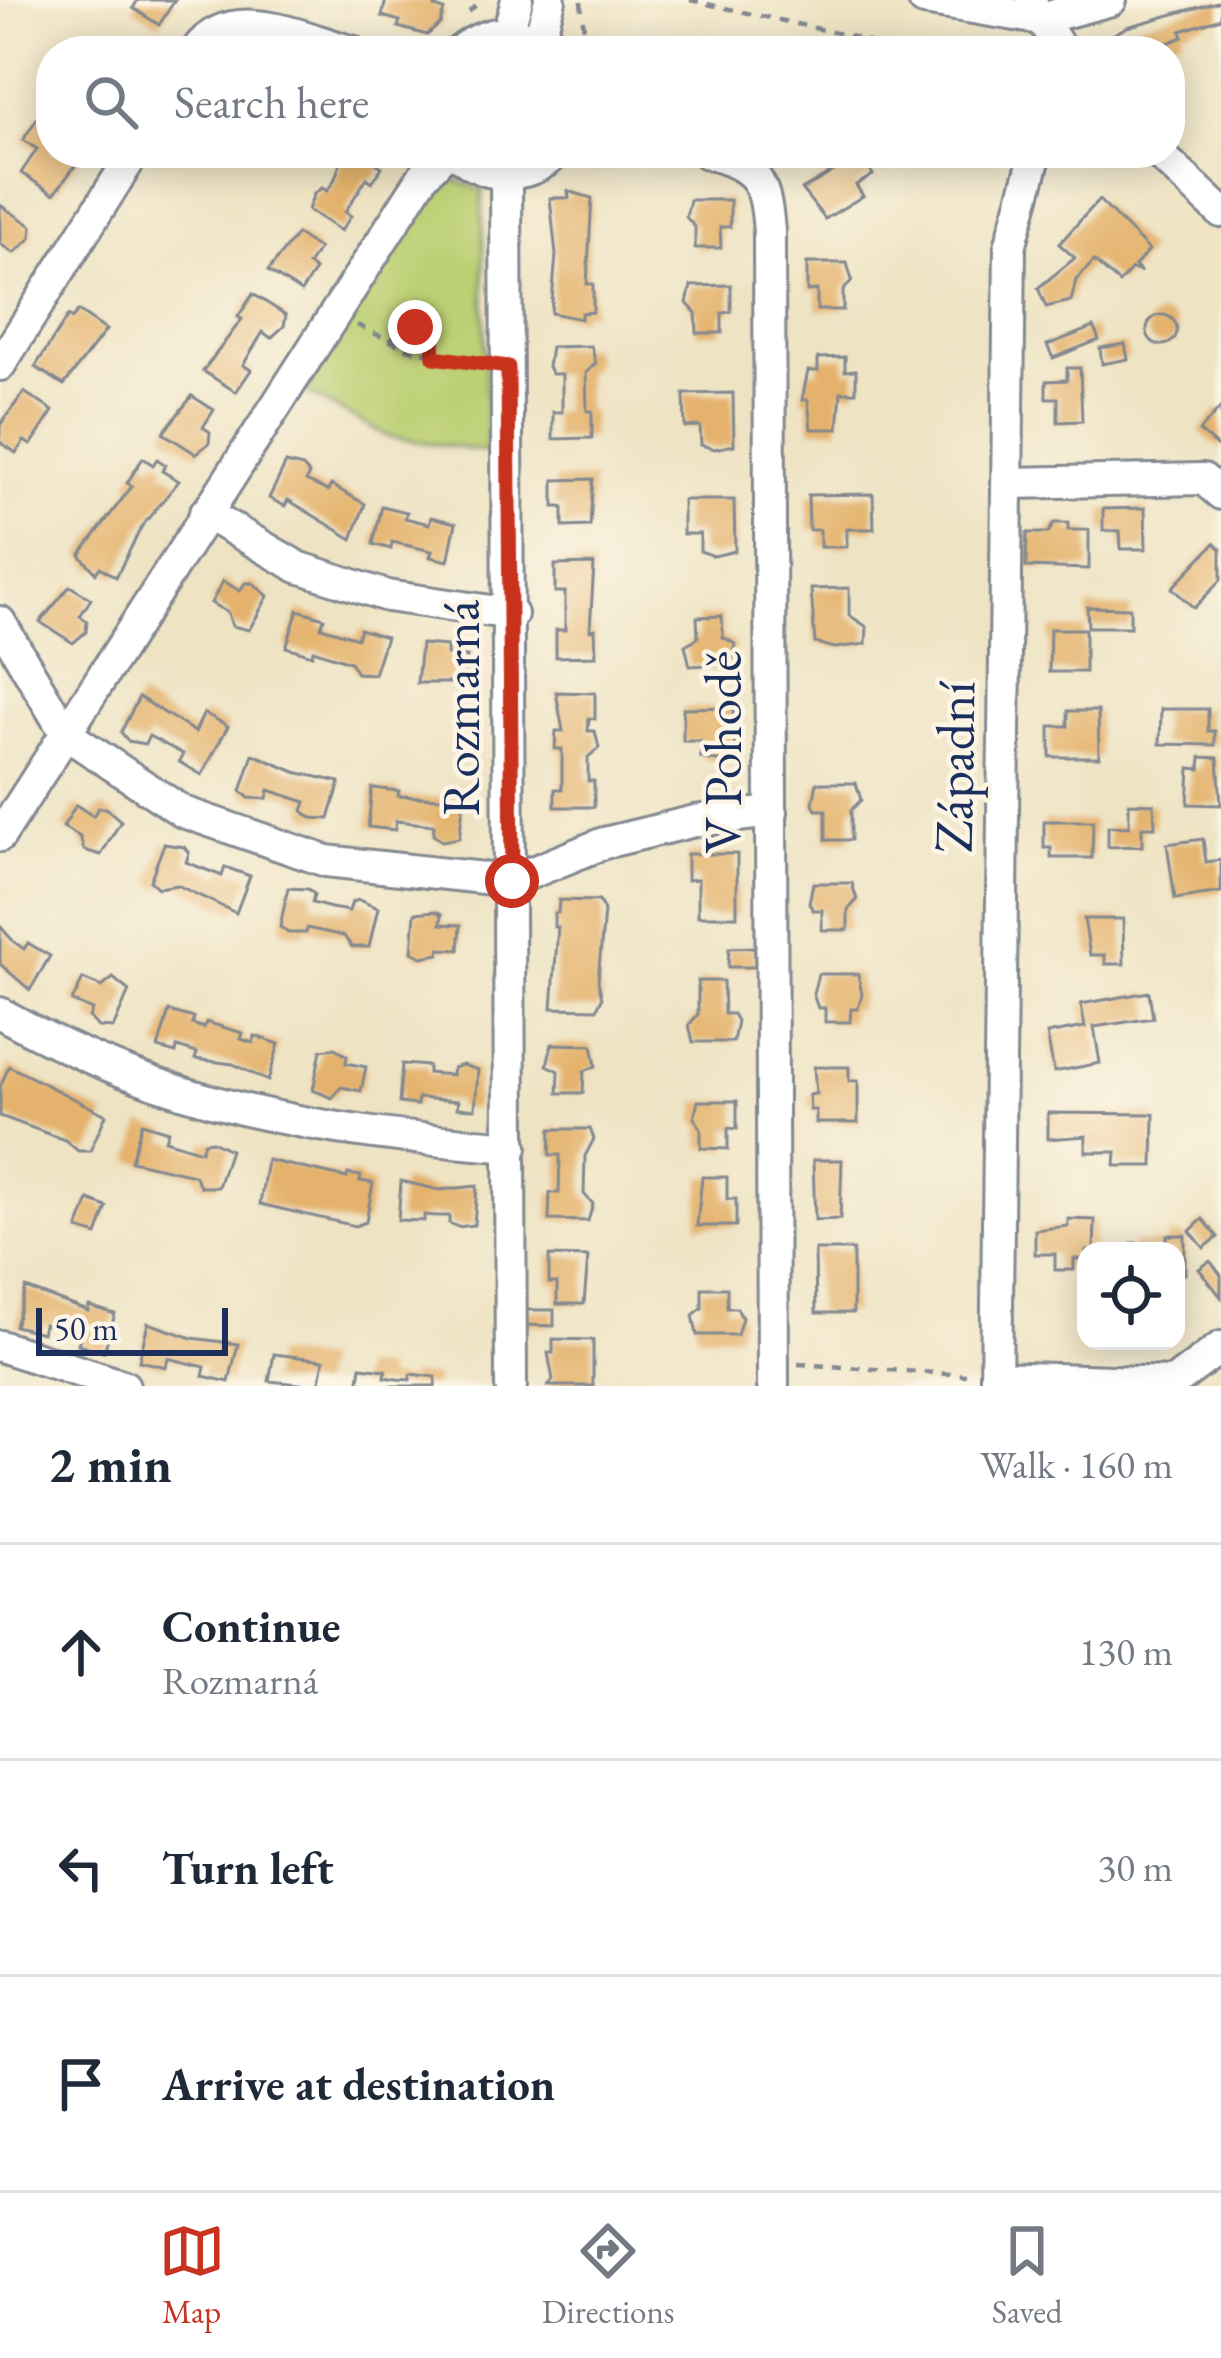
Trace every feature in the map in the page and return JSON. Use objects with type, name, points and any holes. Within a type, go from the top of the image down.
[{"type":"street","points":[[508,32],[517,0]]},
{"type":"street","points":[[548,36],[550,0]]},
{"type":"street","points":[[924,0],[1034,9],[1111,0]]},
{"type":"street","points":[[1034,9],[1052,36]]},
{"type":"street","points":[[212,36],[222,27],[243,23],[293,36]]},
{"type":"street","points":[[484,36],[508,32],[520,36]]},
{"type":"street","points":[[0,365],[125,168]]},
{"type":"street","points":[[0,836],[431,168]]},
{"type":"street","points":[[480,168],[506,174],[534,168]]},
{"type":"street","name":"V Pohodě","points":[[746,168],[765,188],[774,578],[773,1374]]},
{"type":"street","name":"Západní","points":[[996,1381],[1010,247],[1032,168]]},
{"type":"street","points":[[1174,168],[1221,212]]},
{"type":"street","name":"Rozmarná","points":[[506,174],[512,614],[512,1386]]},
{"type":"street","points":[[1010,483],[1203,479],[1221,494]]},
{"type":"street","points":[[205,513],[298,568],[387,596],[512,614]]},
{"type":"street","points":[[0,622],[66,734],[183,812],[326,861],[512,881],[604,843],[695,821],[772,812]]},
{"type":"street","points":[[0,1013],[61,1047],[216,1106],[357,1135],[512,1147]]},
{"type":"street","points":[[0,1346],[124,1386]]},
{"type":"street","points":[[996,1381],[1174,1385],[1221,1347]]},
{"type":"path","points":[[580,0],[584,36]]},
{"type":"path","points":[[690,0],[846,36]]},
{"type":"path","points":[[335,315],[434,357],[508,367]]},
{"type":"path","points":[[390,341],[402,328],[415,327],[433,340],[434,357]]},
{"type":"path","points":[[773,1374],[946,1374]]},
{"type":"green space","points":[[441,175],[482,190],[487,452],[389,437],[306,392]]},
{"type":"building","points":[[138,0],[175,0],[159,25],[133,8]]},
{"type":"building","points":[[386,0],[437,0],[435,7],[444,10],[440,24],[427,35],[398,27],[400,21],[382,16]]},
{"type":"building","points":[[1221,1],[1221,18],[1181,31],[1183,36],[1114,36],[1127,27]]},
{"type":"building","points":[[36,120],[36,148],[23,140]]},
{"type":"building","points":[[36,150],[36,168],[74,168],[54,194],[21,173]]},
{"type":"building","points":[[339,168],[381,168],[372,182],[367,178],[345,212],[351,216],[341,231],[308,210],[314,194],[322,188],[327,191]]},
{"type":"building","points":[[839,168],[869,168],[873,175],[856,185],[863,196],[825,219],[802,190]]},
{"type":"building","points":[[568,191],[592,198],[587,284],[593,284],[593,312],[581,313],[581,319],[551,313],[556,255],[550,198],[569,198]]},
{"type":"building","points":[[690,200],[730,200],[730,227],[720,227],[721,248],[695,248],[695,227],[686,217]]},
{"type":"building","points":[[1099,200],[1149,250],[1135,266],[1141,272],[1132,269],[1119,283],[1094,261],[1076,280],[1071,301],[1046,307],[1038,288],[1075,258],[1059,244]]},
{"type":"building","points":[[0,205],[32,226],[31,238],[14,253],[0,244]]},
{"type":"building","points":[[297,234],[319,249],[308,265],[315,270],[301,292],[268,271]]},
{"type":"building","points":[[807,263],[847,263],[852,280],[843,291],[843,310],[817,310],[817,290],[807,291]]},
{"type":"building","points":[[731,285],[731,312],[722,313],[722,333],[697,333],[696,313],[687,303],[691,286]]},
{"type":"building","points":[[253,294],[286,315],[284,326],[271,338],[263,332],[243,365],[251,370],[236,392],[203,371],[242,319],[238,317]]},
{"type":"building","points":[[78,311],[106,330],[64,385],[35,367],[68,316],[72,319]]},
{"type":"building","points":[[1162,315],[1177,330],[1162,345],[1147,330]]},
{"type":"building","points":[[1094,327],[1099,340],[1053,358],[1047,345]]},
{"type":"building","points":[[1125,344],[1128,359],[1102,364],[1100,348]]},
{"type":"building","points":[[591,346],[596,363],[586,373],[592,438],[553,439],[553,412],[562,412],[562,374],[552,374],[548,367],[551,347]]},
{"type":"building","points":[[845,357],[845,371],[856,370],[856,392],[841,392],[838,429],[811,429],[808,400],[802,400],[808,371],[818,371],[818,358]]},
{"type":"building","points":[[1067,368],[1080,368],[1082,421],[1058,422],[1058,398],[1046,398],[1046,381],[1067,380]]},
{"type":"building","points":[[24,392],[53,411],[31,445],[24,441],[16,453],[0,442],[0,425]]},
{"type":"building","points":[[733,393],[734,445],[715,449],[701,445],[700,426],[685,427],[684,394]]},
{"type":"building","points":[[192,396],[214,410],[203,427],[210,432],[209,443],[196,454],[163,433]]},
{"type":"building","points":[[1221,407],[1221,450],[1199,431]]},
{"type":"building","points":[[143,458],[153,465],[157,459],[166,465],[162,471],[179,481],[142,526],[116,577],[100,567],[96,573],[80,555],[132,486],[127,483]]},
{"type":"building","points":[[286,463],[303,467],[309,474],[306,481],[328,491],[331,485],[365,504],[352,539],[288,500],[285,506],[269,498]]},
{"type":"building","points":[[593,479],[590,526],[563,527],[563,507],[554,507],[554,480]]},
{"type":"building","points":[[873,494],[874,529],[847,529],[847,547],[820,547],[820,530],[809,530],[808,495]]},
{"type":"building","points":[[683,500],[734,500],[735,551],[714,556],[700,551],[700,534],[683,534]]},
{"type":"building","points":[[382,506],[429,524],[431,517],[456,523],[448,561],[430,557],[432,551],[392,542],[391,549],[373,544]]},
{"type":"building","points":[[1145,508],[1146,549],[1121,549],[1120,531],[1103,531],[1103,509]]},
{"type":"building","points":[[1054,523],[1068,523],[1068,530],[1089,530],[1089,569],[1026,567],[1027,533],[1048,533]]},
{"type":"building","points":[[1215,543],[1221,549],[1221,580],[1194,608],[1172,588]]},
{"type":"building","points":[[594,564],[590,630],[595,629],[596,656],[556,657],[556,630],[565,630],[565,592],[555,592],[555,565]]},
{"type":"building","points":[[223,581],[240,591],[245,583],[253,583],[268,596],[249,630],[232,626],[228,613],[211,603]]},
{"type":"building","points":[[70,586],[91,599],[80,616],[87,621],[86,632],[73,643],[40,622]]},
{"type":"building","points":[[849,588],[849,615],[867,627],[866,644],[835,648],[815,643],[811,589]]},
{"type":"building","points":[[1087,607],[1130,608],[1130,627],[1088,627]]},
{"type":"building","points":[[298,610],[324,618],[321,627],[357,638],[360,629],[386,637],[374,674],[357,673],[350,662],[313,650],[312,655],[286,647]]},
{"type":"building","points":[[722,616],[723,637],[735,644],[731,664],[690,666],[685,645],[698,638],[697,617]]},
{"type":"building","points":[[1050,629],[1085,629],[1085,672],[1049,672]]},
{"type":"building","points":[[421,644],[447,646],[447,655],[467,657],[464,683],[417,683]]},
{"type":"building","points":[[556,692],[595,693],[595,719],[589,718],[588,731],[595,731],[599,748],[588,757],[594,807],[555,807],[555,789],[562,789],[562,749],[555,749],[556,731],[563,731]]},
{"type":"building","points":[[139,697],[195,732],[204,713],[228,726],[202,775],[179,762],[183,754],[149,736],[145,744],[128,741],[121,732]]},
{"type":"building","points":[[733,707],[735,758],[722,762],[701,758],[700,741],[683,741],[683,708]]},
{"type":"building","points":[[1161,709],[1208,709],[1208,731],[1215,731],[1215,745],[1160,744]]},
{"type":"building","points":[[1068,711],[1098,711],[1099,757],[1050,757],[1050,726],[1068,726]]},
{"type":"building","points":[[253,754],[295,772],[340,782],[329,819],[311,818],[303,811],[306,802],[269,790],[267,799],[249,798],[241,791]]},
{"type":"building","points":[[1201,757],[1218,758],[1221,805],[1188,804],[1190,768],[1200,769]]},
{"type":"building","points":[[817,783],[856,783],[861,800],[851,810],[851,840],[826,840],[826,810],[816,810],[813,803]]},
{"type":"building","points":[[372,788],[399,791],[398,796],[464,799],[459,838],[442,841],[433,835],[434,825],[396,821],[395,830],[368,827]]},
{"type":"building","points":[[1129,803],[1154,804],[1155,827],[1142,827],[1142,846],[1108,847],[1108,826],[1129,827]]},
{"type":"building","points":[[76,805],[93,816],[98,808],[106,808],[121,821],[101,855],[84,850],[80,837],[63,827]]},
{"type":"building","points":[[1044,821],[1093,821],[1092,858],[1051,858],[1051,848],[1044,848]]},
{"type":"building","points":[[1203,839],[1206,862],[1221,860],[1221,892],[1175,899],[1167,844]]},
{"type":"building","points":[[164,844],[184,847],[189,853],[186,862],[222,876],[225,867],[250,876],[236,913],[177,885],[158,888],[150,881]]},
{"type":"building","points":[[687,854],[737,854],[737,916],[698,916],[698,879],[687,880]]},
{"type":"building","points":[[813,883],[852,883],[857,900],[848,910],[848,930],[822,930],[822,910],[813,910],[809,903]]},
{"type":"building","points":[[288,888],[308,889],[314,894],[312,903],[331,908],[349,911],[352,902],[359,900],[378,908],[369,947],[352,947],[344,936],[307,928],[306,933],[288,933],[280,927]]},
{"type":"building","points":[[559,900],[599,901],[604,911],[598,981],[602,998],[597,1009],[552,1008],[558,927],[554,927],[554,913],[558,913]]},
{"type":"building","points":[[415,913],[442,914],[441,924],[461,925],[459,950],[440,949],[439,954],[422,957],[412,952]]},
{"type":"building","points":[[1084,919],[1123,919],[1124,964],[1105,964],[1105,955],[1090,955]]},
{"type":"building","points":[[0,926],[24,949],[28,943],[50,956],[30,990],[0,964]]},
{"type":"building","points":[[755,947],[755,967],[728,967],[729,948]]},
{"type":"building","points":[[818,974],[858,974],[862,995],[858,1009],[851,1009],[850,1022],[825,1022],[825,1008],[818,1008],[813,994]]},
{"type":"building","points":[[113,978],[129,991],[113,1028],[98,1027],[89,1017],[92,1010],[72,1001],[83,979],[102,987]]},
{"type":"building","points":[[698,981],[723,981],[724,1014],[733,1014],[737,1021],[733,1042],[693,1042],[689,1025],[698,1014]]},
{"type":"building","points":[[1149,992],[1153,1018],[1094,1027],[1100,1063],[1054,1072],[1047,1034],[1085,1027],[1081,1004]]},
{"type":"building","points":[[169,1011],[194,1018],[192,1024],[204,1028],[206,1022],[243,1033],[241,1039],[253,1043],[255,1036],[279,1044],[268,1081],[233,1064],[195,1059],[197,1053],[177,1047],[176,1053],[158,1048]]},
{"type":"building","points":[[552,1044],[592,1045],[596,1066],[584,1071],[583,1093],[558,1093],[559,1071],[547,1065]]},
{"type":"building","points":[[335,1048],[347,1056],[346,1063],[366,1067],[361,1091],[341,1087],[332,1098],[313,1090],[321,1050]]},
{"type":"building","points":[[402,1064],[428,1066],[428,1073],[452,1075],[453,1068],[463,1065],[478,1070],[475,1109],[457,1108],[458,1101],[418,1098],[417,1105],[399,1103]]},
{"type":"building","points":[[9,1066],[106,1115],[90,1151],[78,1151],[65,1140],[0,1116],[0,1087]]},
{"type":"building","points":[[814,1067],[849,1067],[849,1081],[858,1081],[858,1123],[816,1123],[809,1095],[816,1094]]},
{"type":"building","points":[[698,1101],[737,1101],[737,1129],[728,1128],[728,1149],[701,1148],[701,1128],[694,1118]]},
{"type":"building","points":[[1048,1113],[1154,1114],[1153,1166],[1115,1166],[1116,1152],[1086,1152],[1086,1136],[1048,1139]]},
{"type":"building","points":[[142,1123],[168,1131],[165,1140],[201,1151],[204,1142],[212,1141],[230,1150],[218,1187],[201,1187],[194,1175],[131,1161]]},
{"type":"building","points":[[551,1129],[590,1129],[594,1139],[585,1156],[584,1194],[593,1204],[588,1221],[549,1220],[550,1193],[559,1193],[560,1155],[550,1155]]},
{"type":"building","points":[[267,1160],[347,1178],[348,1174],[361,1176],[360,1181],[373,1183],[366,1222],[355,1226],[260,1204]]},
{"type":"building","points":[[813,1160],[842,1160],[840,1219],[815,1220]]},
{"type":"building","points":[[702,1177],[727,1177],[727,1199],[736,1199],[736,1226],[697,1226]]},
{"type":"building","points":[[401,1181],[439,1190],[477,1186],[474,1225],[458,1227],[449,1223],[449,1216],[398,1220]]},
{"type":"building","points":[[89,1200],[107,1207],[97,1235],[78,1229]]},
{"type":"building","points":[[1068,1219],[1095,1220],[1094,1242],[1077,1242],[1074,1270],[1055,1270],[1055,1254],[1035,1254],[1035,1230],[1068,1226]]},
{"type":"building","points":[[1203,1219],[1218,1237],[1204,1248],[1190,1231]]},
{"type":"building","points":[[1167,1235],[1185,1235],[1185,1242],[1167,1242]]},
{"type":"building","points":[[815,1250],[853,1250],[853,1313],[816,1313]]},
{"type":"building","points":[[549,1256],[588,1257],[584,1304],[557,1304],[557,1283],[549,1283]]},
{"type":"building","points":[[1210,1261],[1221,1275],[1221,1297],[1199,1269]]},
{"type":"building","points":[[26,1288],[88,1311],[89,1306],[115,1314],[104,1352],[78,1344],[81,1335],[62,1329],[44,1324],[42,1333],[15,1326]]},
{"type":"building","points":[[702,1288],[727,1288],[727,1308],[737,1308],[742,1318],[737,1335],[697,1335],[693,1315],[702,1308]]},
{"type":"building","points":[[525,1310],[554,1310],[554,1326],[525,1325]]},
{"type":"building","points":[[148,1323],[192,1338],[238,1344],[229,1382],[203,1376],[205,1367],[168,1358],[166,1367],[139,1361]]},
{"type":"building","points":[[553,1339],[593,1340],[593,1386],[548,1386],[553,1380],[548,1353],[553,1353]]},
{"type":"building","points":[[274,1354],[324,1360],[319,1386],[269,1381]]},
{"type":"building","points":[[361,1367],[386,1370],[385,1377],[397,1379],[410,1380],[411,1374],[436,1377],[435,1386],[358,1386]]},
{"type":"route","points":[[415,327],[433,340],[434,357],[508,367],[512,881]]}]
